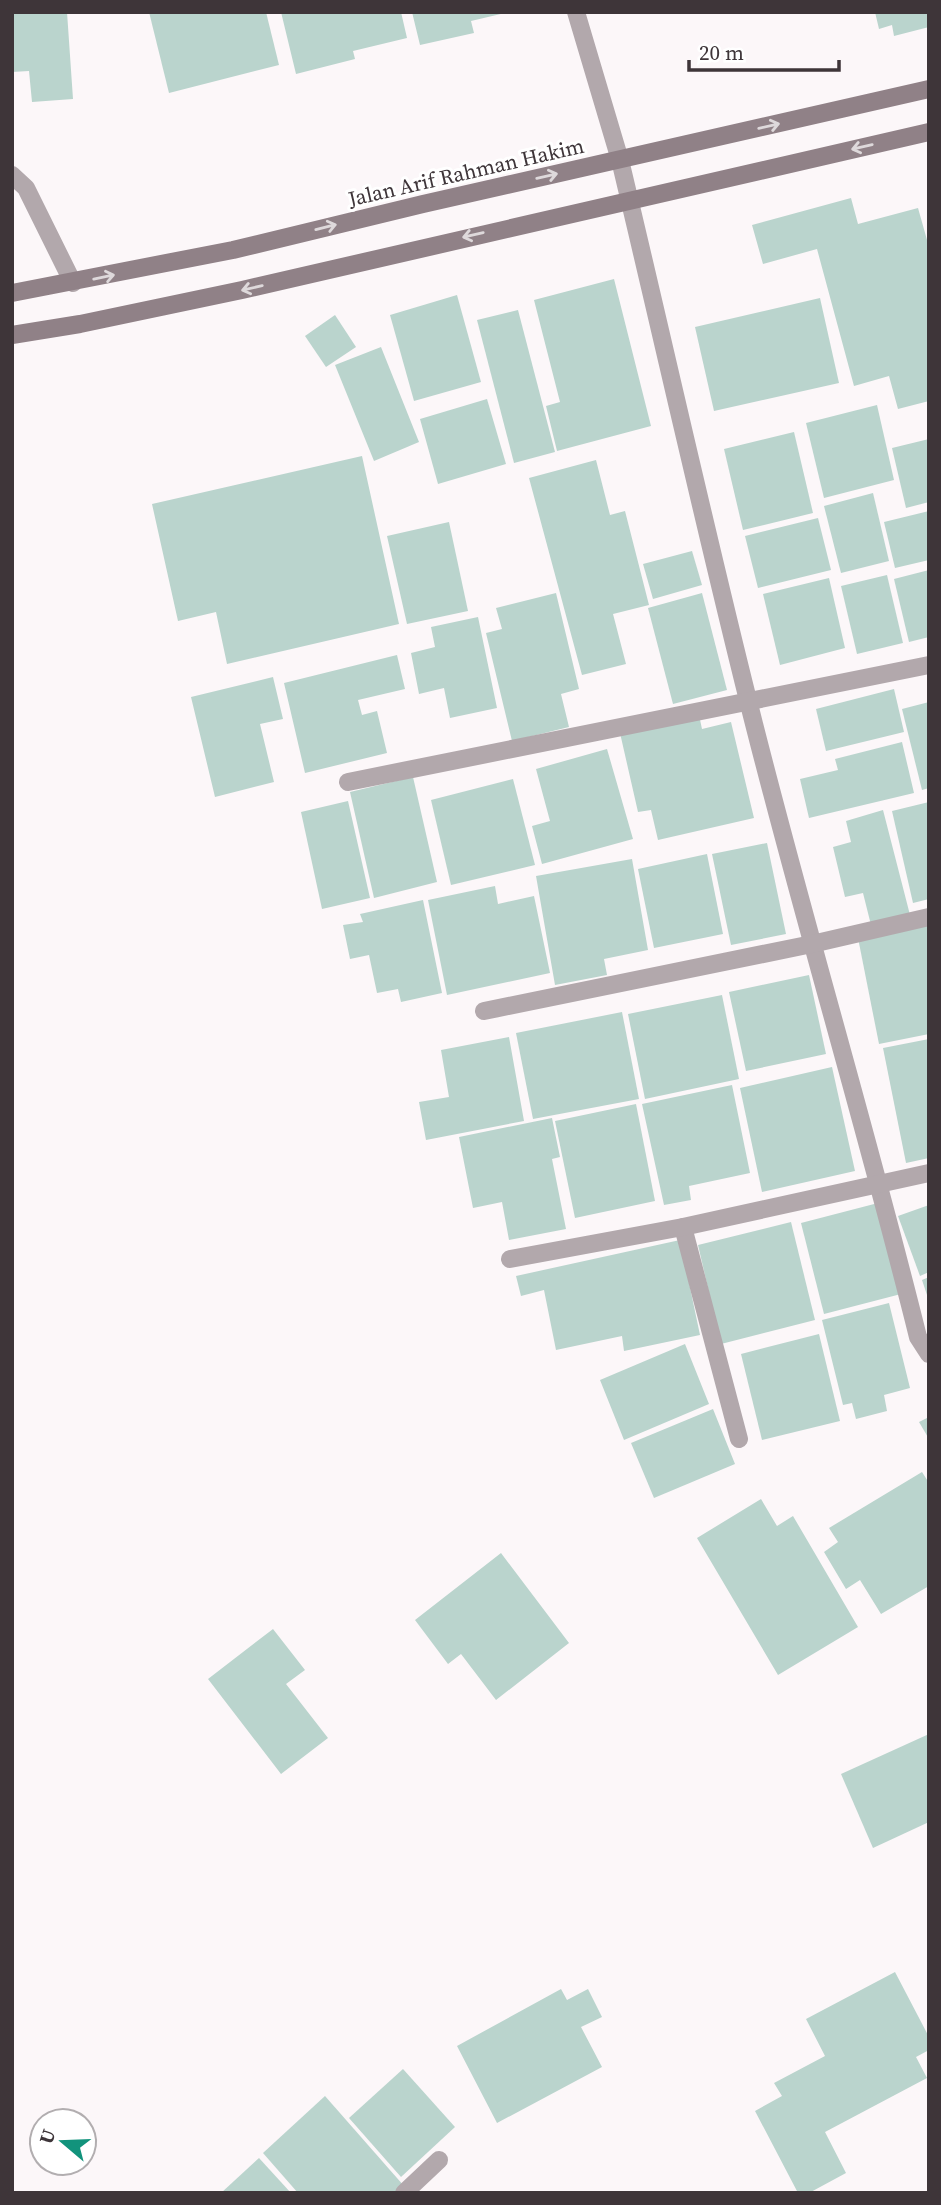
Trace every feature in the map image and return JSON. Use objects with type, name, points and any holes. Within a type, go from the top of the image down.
[{"type":"main road","name":"Jalan Arif Rahman Hakim","points":[[12,293],[233,250],[929,89]]},
{"type":"main road","points":[[12,335],[80,324],[228,293],[929,132]]},
{"type":"street","points":[[576,12],[620,160],[748,699],[812,944],[881,1185],[918,1337],[929,1354]]},
{"type":"street","points":[[12,175],[26,188],[73,283]]},
{"type":"street","points":[[348,782],[748,699],[929,665]]},
{"type":"street","points":[[484,1011],[812,944],[929,917]]},
{"type":"street","points":[[510,1259],[683,1227],[929,1173]]},
{"type":"street","points":[[683,1227],[738,1438]]},
{"type":"street","points":[[404,2193],[439,2160]]},
{"type":"building","points":[[12,12],[67,12],[73,99],[32,102],[29,71],[12,72]]},
{"type":"building","points":[[149,12],[266,12],[279,65],[169,93]]},
{"type":"building","points":[[281,12],[401,12],[407,38],[353,51],[355,59],[296,74]]},
{"type":"building","points":[[412,12],[505,13],[471,21],[474,33],[420,45]]},
{"type":"building","points":[[875,12],[929,12],[929,27],[894,36],[892,25],[879,29]]},
{"type":"building","points":[[851,198],[858,224],[918,208],[929,247],[929,401],[898,409],[889,376],[854,386],[817,249],[763,264],[752,225]]},
{"type":"building","points":[[614,279],[651,426],[557,451],[546,406],[560,402],[534,300]]},
{"type":"building","points":[[457,295],[481,382],[414,401],[390,315]]},
{"type":"building","points":[[820,298],[839,383],[714,411],[695,327]]},
{"type":"building","points":[[518,310],[555,452],[514,463],[477,320]]},
{"type":"building","points":[[335,315],[356,347],[326,367],[305,336]]},
{"type":"building","points":[[381,347],[419,442],[374,461],[335,365]]},
{"type":"building","points":[[487,399],[506,464],[438,484],[420,419]]},
{"type":"building","points":[[877,405],[894,480],[824,498],[806,423]]},
{"type":"building","points":[[794,432],[813,513],[743,530],[724,449]]},
{"type":"building","points":[[929,439],[929,502],[906,508],[892,448]]},
{"type":"building","points":[[362,456],[399,624],[227,664],[216,612],[178,621],[152,504]]},
{"type":"building","points":[[596,460],[610,515],[625,511],[649,605],[613,614],[626,664],[582,675],[529,478]]},
{"type":"building","points":[[873,493],[889,561],[841,573],[824,506]]},
{"type":"building","points":[[929,511],[929,560],[895,568],[884,522]]},
{"type":"building","points":[[818,518],[831,570],[758,588],[745,536]]},
{"type":"building","points":[[449,522],[468,611],[407,624],[387,536]]},
{"type":"building","points":[[692,551],[702,585],[653,599],[643,564]]},
{"type":"building","points":[[929,570],[929,637],[909,642],[894,579]]},
{"type":"building","points":[[887,575],[903,643],[857,654],[841,586]]},
{"type":"building","points":[[829,578],[845,648],[780,665],[763,594]]},
{"type":"building","points":[[556,593],[579,689],[561,694],[569,727],[512,741],[486,633],[502,629],[496,608]]},
{"type":"building","points":[[702,593],[727,690],[673,704],[648,608]]},
{"type":"building","points":[[478,617],[497,708],[450,718],[444,688],[419,694],[411,653],[435,647],[431,627]]},
{"type":"building","points":[[397,655],[405,689],[358,700],[362,715],[377,711],[387,753],[305,773],[284,683]]},
{"type":"building","points":[[273,677],[283,719],[260,724],[274,782],[215,797],[191,697]]},
{"type":"building","points":[[894,689],[904,732],[826,751],[816,709]]},
{"type":"building","points":[[929,702],[929,788],[922,790],[902,709]]},
{"type":"building","points":[[699,715],[702,729],[731,722],[754,818],[658,840],[651,810],[638,812],[620,733]]},
{"type":"building","points":[[902,742],[914,793],[809,818],[800,779],[838,770],[835,759]]},
{"type":"building","points":[[607,749],[633,839],[542,864],[532,826],[550,821],[536,769]]},
{"type":"building","points":[[413,777],[437,882],[374,898],[350,792]]},
{"type":"building","points":[[513,779],[535,865],[451,885],[431,800]]},
{"type":"building","points":[[348,801],[370,898],[322,909],[301,812]]},
{"type":"building","points":[[929,802],[929,899],[913,903],[892,811]]},
{"type":"building","points":[[883,810],[910,915],[871,925],[863,893],[845,897],[833,847],[851,842],[846,821]]},
{"type":"building","points":[[767,843],[786,934],[731,945],[712,854]]},
{"type":"building","points":[[707,854],[723,934],[654,948],[638,869]]},
{"type":"building","points":[[632,859],[648,950],[604,959],[607,975],[555,985],[536,876]]},
{"type":"building","points":[[495,886],[498,904],[534,896],[550,973],[447,995],[428,900]]},
{"type":"building","points":[[423,900],[442,993],[401,1002],[398,989],[377,993],[369,955],[350,959],[343,925],[363,922],[360,914]]},
{"type":"building","points":[[929,924],[929,1034],[879,1044],[858,938]]},
{"type":"building","points":[[809,975],[826,1054],[746,1071],[729,992]]},
{"type":"building","points":[[722,995],[739,1079],[645,1099],[628,1014]]},
{"type":"building","points":[[622,1012],[639,1099],[533,1119],[516,1033]]},
{"type":"building","points":[[509,1037],[524,1121],[426,1140],[419,1102],[449,1097],[441,1050]]},
{"type":"building","points":[[929,1039],[929,1158],[906,1163],[883,1048]]},
{"type":"building","points":[[832,1067],[855,1171],[762,1192],[740,1088]]},
{"type":"building","points":[[732,1085],[750,1173],[689,1186],[691,1200],[664,1205],[642,1104]]},
{"type":"building","points":[[636,1104],[655,1201],[575,1218],[555,1121]]},
{"type":"building","points":[[552,1118],[560,1157],[552,1159],[566,1229],[509,1240],[502,1202],[473,1208],[459,1137]]},
{"type":"building","points":[[878,1203],[901,1294],[824,1314],[801,1223]]},
{"type":"building","points":[[929,1205],[929,1272],[920,1276],[898,1216]]},
{"type":"building","points":[[791,1222],[815,1320],[721,1344],[698,1245]]},
{"type":"building","points":[[680,1240],[700,1335],[624,1351],[622,1336],[556,1350],[544,1290],[521,1296],[516,1276]]},
{"type":"building","points":[[929,1277],[929,1298],[928,1298],[922,1280]]},
{"type":"building","points":[[889,1303],[910,1388],[884,1395],[887,1411],[856,1419],[852,1403],[843,1405],[822,1320]]},
{"type":"building","points":[[819,1334],[840,1421],[762,1440],[741,1354]]},
{"type":"building","points":[[685,1344],[709,1404],[624,1440],[600,1380]]},
{"type":"building","points":[[713,1409],[735,1464],[654,1498],[631,1443]]},
{"type":"building","points":[[929,1417],[929,1439],[919,1422]]},
{"type":"building","points":[[922,1472],[929,1483],[929,1586],[881,1614],[860,1580],[846,1589],[824,1552],[838,1542],[829,1528]]},
{"type":"building","points":[[761,1499],[777,1526],[793,1516],[858,1627],[778,1675],[697,1538]]},
{"type":"building","points":[[501,1553],[569,1643],[496,1700],[461,1654],[448,1664],[415,1620]]},
{"type":"building","points":[[273,1629],[305,1670],[286,1684],[328,1738],[281,1774],[208,1679]]},
{"type":"building","points":[[929,1734],[929,1822],[873,1848],[841,1774]]},
{"type":"building","points":[[895,1972],[929,2037],[929,2050],[916,2057],[927,2078],[825,2132],[846,2173],[809,2193],[798,2193],[755,2111],[782,2096],[774,2083],[825,2056],[806,2019]]},
{"type":"building","points":[[561,1989],[567,2000],[588,1989],[602,2017],[581,2027],[602,2067],[497,2123],[457,2046]]},
{"type":"building","points":[[403,2069],[455,2127],[401,2177],[349,2118]]},
{"type":"building","points":[[325,2096],[404,2186],[397,2193],[298,2193],[263,2153]]},
{"type":"building","points":[[259,2158],[291,2193],[221,2193]]}]
